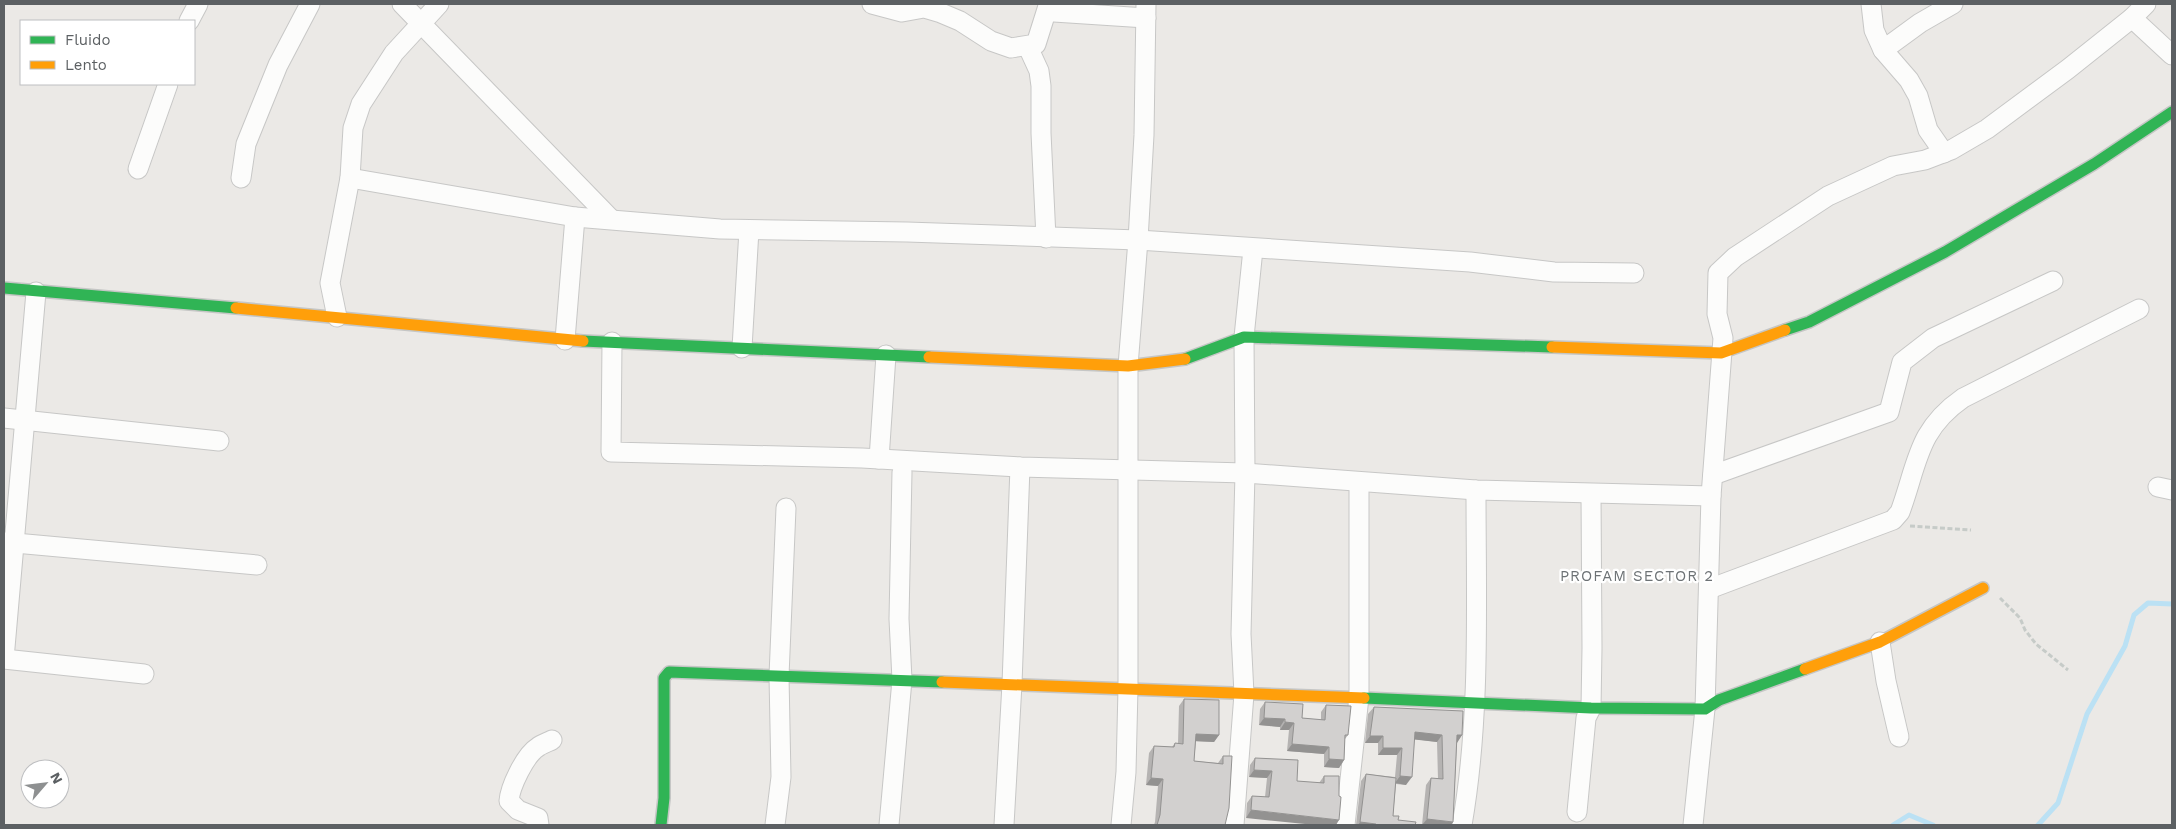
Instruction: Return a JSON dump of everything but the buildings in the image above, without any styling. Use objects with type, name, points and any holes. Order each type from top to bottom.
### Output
[{"type":"main road","points":[[4,288],[337,317],[565,340],[1128,366],[1187,359],[1244,337],[1721,354],[1809,322],[1945,252],[2094,164],[2172,112]]},
{"type":"main road","points":[[661,825],[664,798],[664,678],[669,672],[1359,697],[1590,708],[1705,710],[1719,700],[1880,642],[1983,588]]},
{"type":"street","points":[[190,20],[198,4]]},
{"type":"street","points":[[241,178],[246,144],[278,65],[310,4]]},
{"type":"street","points":[[402,4],[611,219]]},
{"type":"street","points":[[337,317],[330,284],[350,178],[353,128],[361,104],[394,53],[439,4]]},
{"type":"street","points":[[872,4],[902,12],[924,8],[932,10],[960,21],[991,42],[1011,48],[1028,47],[1036,44],[1048,5]]},
{"type":"street","points":[[1871,4],[1874,30],[1883,50],[1909,80],[1918,96],[1928,130],[1944,153]]},
{"type":"street","points":[[1883,50],[1920,23],[1953,4]]},
{"type":"street","points":[[1048,5],[1054,12],[1146,11],[1138,240],[1128,366],[1130,471],[1128,688],[1126,772],[1121,825]]},
{"type":"street","points":[[1693,825],[1705,710],[1711,496],[1723,338],[1717,314],[1718,273],[1735,257],[1828,196],[1892,166],[1925,160],[1944,153],[1987,129],[2021,106],[2137,9],[2172,55]]},
{"type":"street","points":[[1028,47],[1039,71],[1041,86],[1041,133],[1046,238]]},
{"type":"street","points":[[138,169],[168,85]]},
{"type":"street","points":[[350,178],[575,217],[749,230],[908,232],[1138,240],[1470,262],[1554,272],[1634,273]]},
{"type":"street","points":[[565,340],[575,217]]},
{"type":"street","points":[[742,348],[749,230]]},
{"type":"street","points":[[1234,825],[1244,694],[1242,634],[1245,473],[1244,337],[1252,249]]},
{"type":"street","points":[[1713,475],[1827,436],[1889,412],[1902,362],[1933,338],[2054,281]]},
{"type":"street","points":[[36,292],[25,420],[9,543],[4,659],[144,674]]},
{"type":"street","points":[[1709,589],[1893,520],[1900,512],[1923,440],[1933,424],[1949,408],[1963,398],[2140,309]]},
{"type":"street","points":[[612,342],[611,452],[879,459],[1020,467],[1245,473],[1476,490],[1711,496]]},
{"type":"street","points":[[879,459],[886,355]]},
{"type":"street","points":[[4,418],[219,441]]},
{"type":"street","points":[[1004,825],[1012,684],[1020,467]]},
{"type":"street","points":[[889,825],[902,680],[899,619],[902,472]]},
{"type":"street","points":[[1345,825],[1359,697],[1360,482]]},
{"type":"street","points":[[1462,825],[1469,784],[1474,702],[1476,490]]},
{"type":"street","points":[[1577,812],[1586,718],[1590,708],[1592,648],[1591,494]]},
{"type":"street","points":[[775,825],[780,777],[779,676],[786,508]]},
{"type":"street","points":[[9,543],[257,565]]},
{"type":"street","points":[[1880,642],[1886,681],[1899,736]]},
{"type":"street","points":[[540,825],[538,818],[518,810],[509,801],[510,790],[531,753],[552,740]]},
{"type":"path","points":[[1893,520],[1914,527],[1970,530]]},
{"type":"path","points":[[1983,588],[1994,593],[2010,607],[2036,644],[2068,670]]},
{"type":"waterway","points":[[2038,825],[2058,803],[2087,714],[2125,646],[2134,615],[2148,603],[2172,604]]},
{"type":"waterway","points":[[1893,825],[1909,815],[1933,825]]},
{"type":"traffic: fast","points":[[1785,330],[1809,322],[1945,252],[2094,164],[2172,112]]},
{"type":"traffic: fast","points":[[4,288],[236,308]]},
{"type":"traffic: fast","points":[[1185,359],[1244,337],[1552,347]]},
{"type":"traffic: fast","points":[[583,341],[929,357]]},
{"type":"traffic: fast","points":[[1364,698],[1591,708],[1705,709],[1719,700],[1805,669]]},
{"type":"traffic: fast","points":[[661,825],[664,798],[664,678],[669,672],[942,682]]},
{"type":"traffic: slow","points":[[236,308],[583,341]]},
{"type":"traffic: slow","points":[[1552,347],[1721,353],[1785,330]]},
{"type":"traffic: slow","points":[[929,357],[1128,366],[1185,359]]},
{"type":"traffic: slow","points":[[1805,669],[1880,642],[1983,588]]},
{"type":"traffic: slow","points":[[942,682],[1364,698]]},
{"type":"district","name":"PROFAM SECTOR 2","points":[[1637,576]]}]
